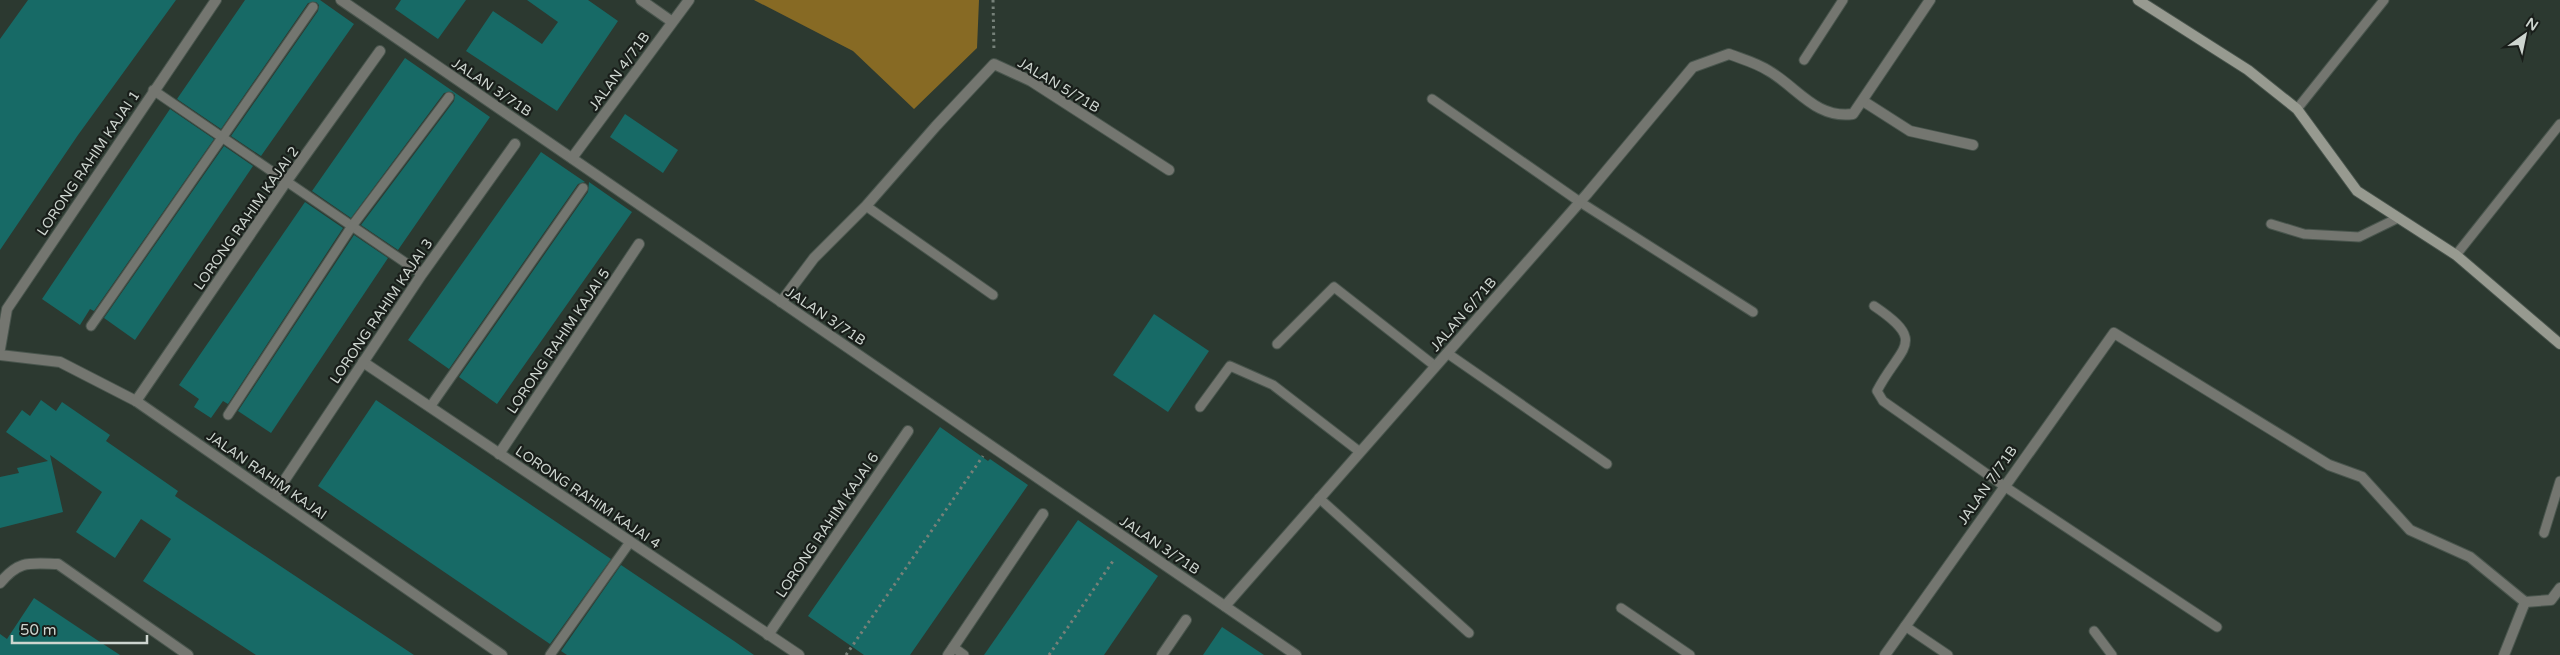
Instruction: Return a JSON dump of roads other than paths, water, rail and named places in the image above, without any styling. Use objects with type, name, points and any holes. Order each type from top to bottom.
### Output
[{"type":"street","name":"LORONG RAHIM KAJAI 1","points":[[0,349],[4,306],[216,0]]},
{"type":"street","name":"JALAN 3/71B","points":[[341,0],[1296,655]]},
{"type":"street","points":[[641,0],[671,21]]},
{"type":"street","name":"JALAN 4/71B","points":[[572,158],[688,0]]},
{"type":"street","points":[[1930,0],[1863,101],[1910,131],[1973,145]]},
{"type":"street","points":[[2138,0],[2248,70],[2297,109],[2357,191],[2456,255],[2560,344]]},
{"type":"street","name":"LORONG RAHIM KAJAI 2","points":[[136,401],[286,182],[380,51]]},
{"type":"street","name":"JALAN 6/71B","points":[[1225,606],[1580,202],[1693,67],[1729,54],[1769,70],[1817,108],[1839,116],[1853,114],[1863,101]]},
{"type":"street","name":"JALAN 5/71B","points":[[866,206],[936,126],[994,64],[1031,81],[1169,170]]},
{"type":"street","name":"LORONG RAHIM KAJAI 3","points":[[274,496],[422,274],[515,144]]},
{"type":"street","points":[[781,302],[814,258],[866,206]]},
{"type":"street","name":"LORONG RAHIM KAJAI 5","points":[[499,454],[639,244]]},
{"type":"street","name":"JALAN 7/71B","points":[[1885,655],[2114,333],[2329,465],[2362,478],[2410,530],[2470,557],[2525,602]]},
{"type":"street","name":"JALAN RAHIM KAJAI","points":[[0,355],[60,362],[136,401],[502,655]]},
{"type":"street","name":"LORONG RAHIM KAJAI 4","points":[[363,362],[798,655]]},
{"type":"street","name":"LORONG RAHIM KAJAI 6","points":[[768,635],[908,431]]},
{"type":"street","points":[[951,651],[1043,514]]},
{"type":"street","points":[[0,583],[12,568],[32,563],[58,564],[188,655]]},
{"type":"street","points":[[2504,655],[2525,602],[2551,600],[2560,588]]},
{"type":"street","points":[[1162,655],[1186,620]]},
{"type":"lane","points":[[1804,60],[1843,0]]},
{"type":"lane","points":[[2297,109],[2384,0]]},
{"type":"lane","points":[[91,326],[313,7]]},
{"type":"lane","points":[[153,90],[422,274]]},
{"type":"lane","points":[[228,415],[352,226],[449,97]]},
{"type":"lane","points":[[1432,99],[1580,202],[1753,312]]},
{"type":"lane","points":[[2456,255],[2560,124]]},
{"type":"lane","points":[[430,407],[583,188]]},
{"type":"lane","points":[[866,206],[992,295]]},
{"type":"lane","points":[[2271,224],[2304,234],[2359,238],[2398,218]]},
{"type":"lane","points":[[1276,344],[1334,287],[1435,366]]},
{"type":"lane","points":[[1874,306],[1896,321],[1905,331],[1906,344],[1877,391],[1883,401],[2004,486],[2217,628]]},
{"type":"lane","points":[[1447,353],[1607,464]]},
{"type":"lane","points":[[1200,407],[1230,366],[1273,385],[1360,452]]},
{"type":"lane","points":[[2544,533],[2560,481]]},
{"type":"lane","points":[[1319,498],[1469,633]]},
{"type":"lane","points":[[550,655],[630,542]]},
{"type":"lane","points":[[1621,608],[1690,655]]},
{"type":"lane","points":[[1905,626],[1948,655]]},
{"type":"lane","points":[[2094,631],[2112,655]]},
{"type":"lane","points":[[951,651],[964,655]]}]
